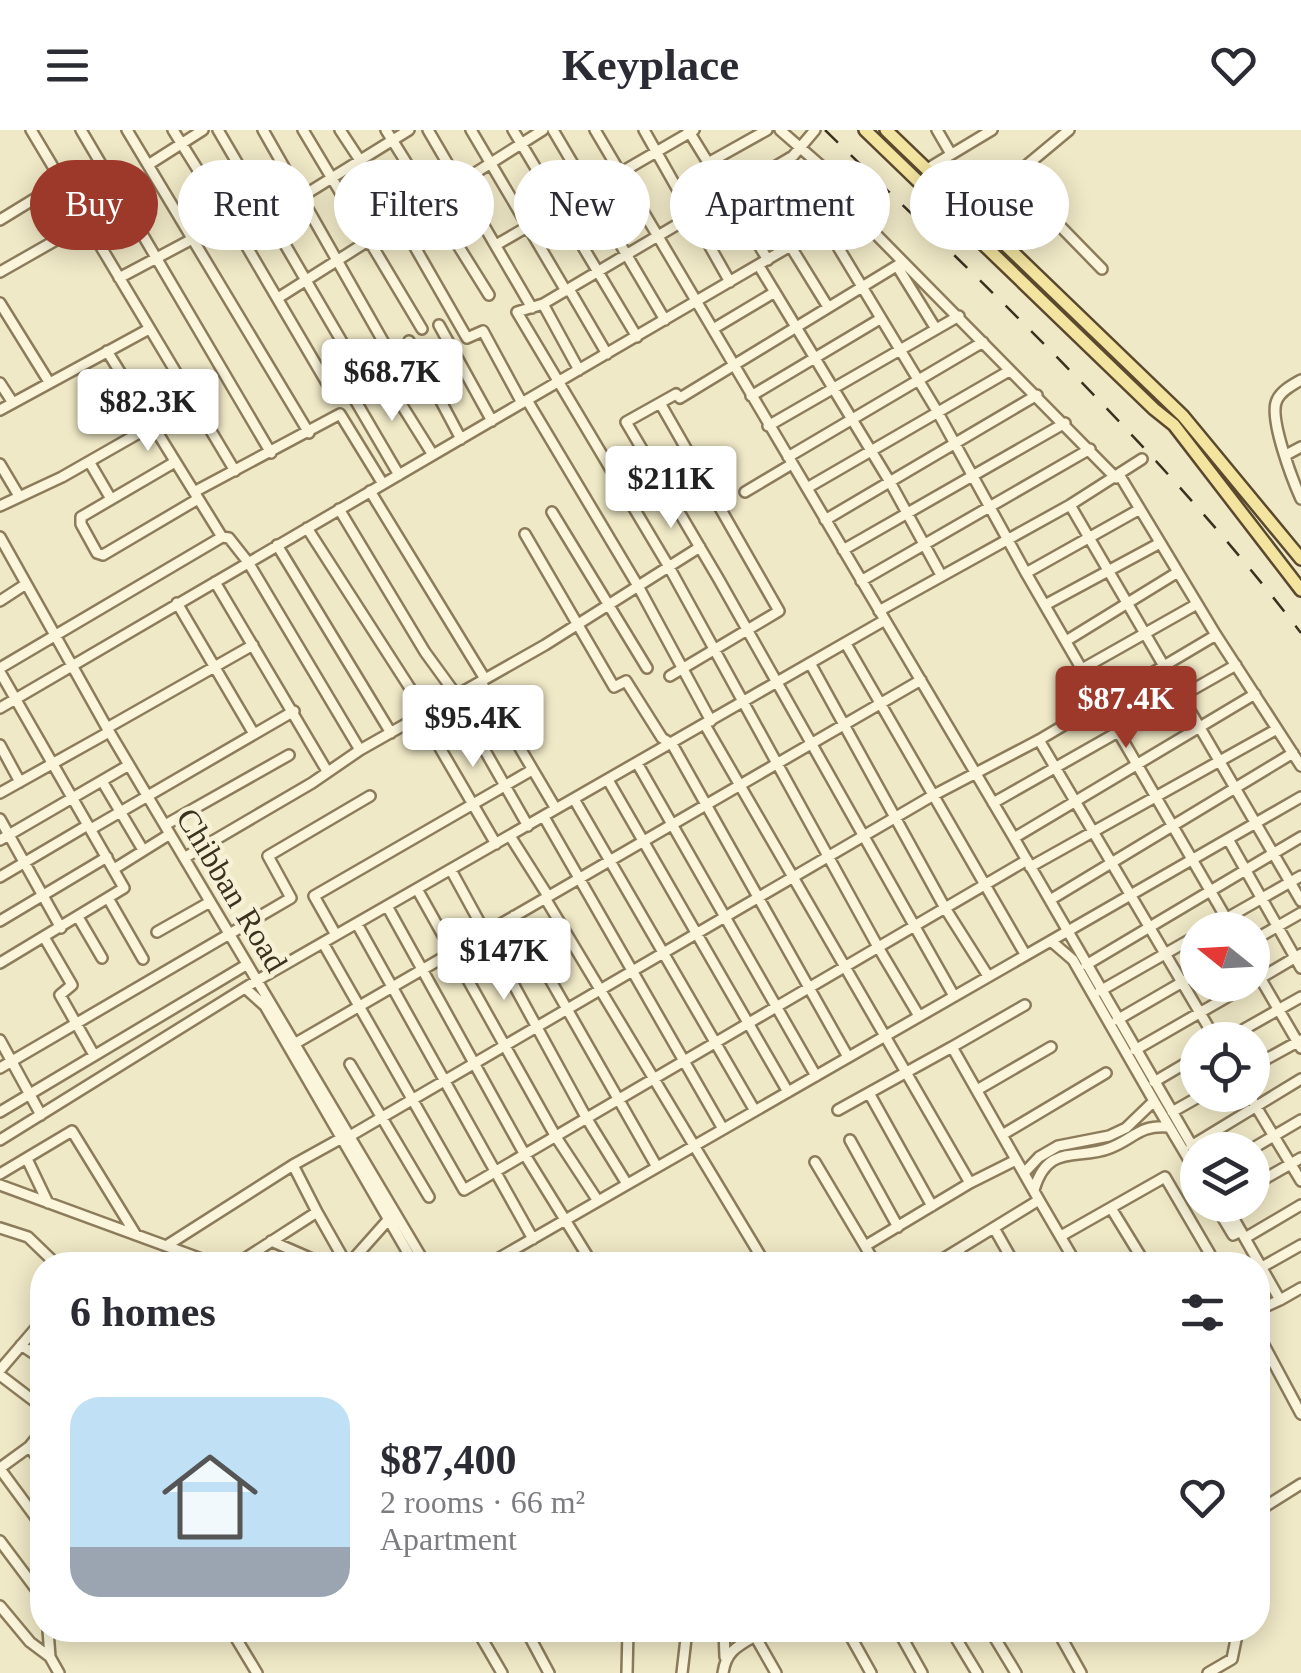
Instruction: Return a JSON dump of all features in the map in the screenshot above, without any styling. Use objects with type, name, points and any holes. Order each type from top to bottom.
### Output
[{"type":"main road","points":[[865,130],[910,168]]},
{"type":"main road","points":[[886,130],[918,160]]},
{"type":"main road","points":[[997,250],[1174,425],[1301,590]]},
{"type":"main road","points":[[1003,250],[1183,416],[1301,559]]},
{"type":"street","points":[[31,130],[49,160]]},
{"type":"street","points":[[81,130],[270,453]]},
{"type":"street","points":[[127,130],[145,160]]},
{"type":"street","points":[[173,130],[191,160]]},
{"type":"street","points":[[156,160],[204,130]]},
{"type":"street","points":[[218,130],[236,160]]},
{"type":"street","points":[[278,130],[265,133],[281,160]]},
{"type":"street","points":[[302,130],[334,181]]},
{"type":"street","points":[[340,130],[360,160],[409,130]]},
{"type":"street","points":[[386,130],[404,160]]},
{"type":"street","points":[[428,130],[445,160]]},
{"type":"street","points":[[471,130],[491,160]]},
{"type":"street","points":[[513,130],[531,160]]},
{"type":"street","points":[[494,161],[543,130]]},
{"type":"street","points":[[553,130],[571,160]]},
{"type":"street","points":[[595,130],[612,160]]},
{"type":"street","points":[[644,130],[670,176]]},
{"type":"street","points":[[715,160],[767,130]]},
{"type":"street","points":[[780,130],[814,160]]},
{"type":"street","points":[[783,160],[815,130]]},
{"type":"street","points":[[937,130],[951,154]]},
{"type":"street","points":[[1068,130],[1015,174],[1018,183],[1102,268]]},
{"type":"street","points":[[642,160],[690,131],[706,160]]},
{"type":"street","points":[[941,160],[986,132]]},
{"type":"street","points":[[494,165],[514,200]]},
{"type":"street","points":[[314,189],[332,178]]},
{"type":"street","points":[[158,182],[178,215]]},
{"type":"street","points":[[2,215],[30,200]]},
{"type":"street","points":[[314,219],[392,357]]},
{"type":"street","points":[[650,223],[1029,863],[1050,900],[1073,960],[1180,1146]]},
{"type":"street","points":[[670,229],[567,290],[517,312],[670,567],[742,703],[920,1016]]},
{"type":"street","points":[[496,245],[514,235]]},
{"type":"street","points":[[494,242],[579,370]]},
{"type":"street","points":[[119,278],[178,246]]},
{"type":"street","points":[[0,272],[39,250]]},
{"type":"street","points":[[102,250],[234,471]]},
{"type":"street","points":[[199,250],[310,433]]},
{"type":"street","points":[[249,250],[328,385]]},
{"type":"street","points":[[289,250],[360,372],[411,345],[461,438]]},
{"type":"street","points":[[278,298],[355,250]]},
{"type":"street","points":[[374,250],[422,330]]},
{"type":"street","points":[[417,250],[467,338],[483,330],[638,586],[684,668],[739,786],[970,1184]]},
{"type":"street","points":[[460,250],[489,296]]},
{"type":"street","points":[[543,250],[608,354]]},
{"type":"street","points":[[585,250],[636,337]]},
{"type":"street","points":[[623,250],[665,320]]},
{"type":"street","points":[[712,250],[730,282]]},
{"type":"street","points":[[757,250],[775,292],[890,482],[941,575]]},
{"type":"street","points":[[0,708],[785,250]]},
{"type":"street","points":[[792,250],[828,307]]},
{"type":"street","points":[[840,250],[938,411],[1044,605],[1222,912]]},
{"type":"street","points":[[888,250],[959,316],[1118,477],[1301,766]]},
{"type":"street","points":[[900,264],[680,398],[676,394],[626,422],[954,996]]},
{"type":"street","points":[[900,264],[936,329]]},
{"type":"street","points":[[713,329],[775,292]]},
{"type":"street","points":[[0,302],[49,382]]},
{"type":"street","points":[[768,426],[959,316]]},
{"type":"street","points":[[751,396],[880,319]]},
{"type":"street","points":[[440,325],[492,421]]},
{"type":"street","points":[[0,410],[150,329]]},
{"type":"street","points":[[745,492],[852,420],[984,342]]},
{"type":"street","points":[[107,351],[222,537]]},
{"type":"street","points":[[376,364],[433,455]]},
{"type":"street","points":[[806,488],[1009,370]]},
{"type":"street","points":[[1301,380],[1278,396],[1274,408],[1301,499]]},
{"type":"street","points":[[0,383],[13,404]]},
{"type":"street","points":[[351,394],[399,475]]},
{"type":"street","points":[[825,520],[1037,394]]},
{"type":"street","points":[[660,403],[780,611],[670,676]]},
{"type":"street","points":[[175,462],[82,517],[80,521],[100,556],[234,471],[340,414],[382,484]]},
{"type":"street","points":[[843,550],[1064,423]]},
{"type":"street","points":[[0,506],[90,462],[153,425]]},
{"type":"street","points":[[1286,456],[1301,447]]},
{"type":"street","points":[[860,581],[1090,449]]},
{"type":"street","points":[[0,1140],[256,981],[846,644],[941,575],[1070,505],[1142,459]]},
{"type":"street","points":[[90,462],[111,499]]},
{"type":"street","points":[[0,464],[19,496]]},
{"type":"street","points":[[370,491],[556,810]]},
{"type":"street","points":[[1070,505],[1301,900]]},
{"type":"street","points":[[1026,573],[1140,509]]},
{"type":"street","points":[[339,510],[425,652],[457,696],[528,826]]},
{"type":"street","points":[[552,512],[647,668]]},
{"type":"street","points":[[307,528],[426,713],[440,748],[496,844]]},
{"type":"street","points":[[525,534],[614,687],[626,680],[662,738],[672,744],[848,1057]]},
{"type":"street","points":[[0,963],[124,888],[0,670],[55,634],[222,537],[229,538],[248,562],[360,750]]},
{"type":"street","name":"Chibban Road","points":[[0,538],[108,730],[296,1043],[407,1252]]},
{"type":"street","points":[[1044,605],[1160,543]]},
{"type":"street","points":[[277,546],[391,733]]},
{"type":"street","points":[[184,858],[360,750],[577,625],[700,547]]},
{"type":"street","points":[[1066,641],[1178,572]]},
{"type":"street","points":[[215,582],[327,771]]},
{"type":"street","points":[[0,601],[26,584]]},
{"type":"street","points":[[177,604],[254,734]]},
{"type":"street","points":[[1082,670],[1197,604]]},
{"type":"street","points":[[166,1246],[292,1166],[414,1100],[828,856],[1102,704],[1216,635]]},
{"type":"street","points":[[846,644],[1025,954]]},
{"type":"street","points":[[0,794],[253,645]]},
{"type":"street","points":[[810,663],[944,908],[988,976]]},
{"type":"street","points":[[993,803],[1236,665]]},
{"type":"street","points":[[296,1043],[921,680]]},
{"type":"street","points":[[1014,838],[1255,694]]},
{"type":"street","points":[[0,877],[294,712]]},
{"type":"street","points":[[323,942],[464,1190],[944,908],[1091,834],[1277,729]]},
{"type":"street","points":[[1038,740],[1180,981]]},
{"type":"street","points":[[0,745],[20,782]]},
{"type":"street","points":[[1050,900],[1293,753]]},
{"type":"street","points":[[114,869],[167,829],[289,755]]},
{"type":"street","points":[[637,763],[816,1076]]},
{"type":"street","points":[[4,837],[129,765]]},
{"type":"street","points":[[336,935],[314,896],[532,770]]},
{"type":"street","points":[[102,780],[144,850]]},
{"type":"street","points":[[608,780],[788,1092]]},
{"type":"street","points":[[0,1068],[291,898],[268,856],[370,796]]},
{"type":"street","points":[[510,1252],[1301,797]]},
{"type":"street","points":[[574,799],[756,1111]]},
{"type":"street","points":[[544,816],[724,1129]]},
{"type":"street","points":[[0,819],[4,837],[25,863],[60,928]]},
{"type":"street","points":[[510,836],[758,1252]]},
{"type":"street","points":[[1086,965],[1301,837]]},
{"type":"street","points":[[1228,839],[1299,960],[1270,974]]},
{"type":"street","points":[[0,921],[107,857]]},
{"type":"street","points":[[450,870],[627,1184]]},
{"type":"street","points":[[1237,912],[1301,876]]},
{"type":"street","points":[[417,889],[556,1137],[598,1201]]},
{"type":"street","points":[[108,898],[143,959]]},
{"type":"street","points":[[157,932],[210,902]]},
{"type":"street","points":[[387,906],[524,1155],[585,1252]]},
{"type":"street","points":[[1270,931],[1301,913]]},
{"type":"street","points":[[514,916],[657,1168]]},
{"type":"street","points":[[78,917],[102,958]]},
{"type":"street","points":[[357,924],[533,1239]]},
{"type":"street","points":[[1064,933],[1184,1132]]},
{"type":"street","points":[[44,937],[72,986],[60,994],[94,1055]]},
{"type":"street","points":[[1051,940],[1073,960]]},
{"type":"street","points":[[1100,991],[1180,945]]},
{"type":"street","points":[[0,1112],[246,964]]},
{"type":"street","points":[[1118,1020],[1180,984]]},
{"type":"street","name":"Chibban Road","points":[[245,988],[265,1006],[418,1252]]},
{"type":"street","points":[[1256,1022],[1301,997]]},
{"type":"street","points":[[1270,1000],[1300,1043],[1270,1058]]},
{"type":"street","points":[[1193,1002],[1205,1022]]},
{"type":"street","points":[[1135,1050],[1219,1002]]},
{"type":"street","points":[[838,1110],[1025,1005]]},
{"type":"street","points":[[0,1040],[41,1115]]},
{"type":"street","points":[[976,1090],[1051,1047]]},
{"type":"street","points":[[952,1048],[1070,1252]]},
{"type":"street","points":[[350,1064],[429,1197]]},
{"type":"street","points":[[1154,1082],[1180,1067]]},
{"type":"street","points":[[1002,1135],[1106,1073]]},
{"type":"street","points":[[1270,1098],[1301,1079]]},
{"type":"street","points":[[869,1093],[932,1206]]},
{"type":"street","points":[[1024,1172],[1058,1146],[1109,1136],[1126,1128],[1154,1101]]},
{"type":"street","points":[[1172,1112],[1180,1107]]},
{"type":"street","points":[[1214,1132],[1246,1112]]},
{"type":"street","points":[[1260,1112],[1301,1181]]},
{"type":"street","points":[[1270,1138],[1301,1120]]},
{"type":"street","points":[[1034,1190],[1038,1175],[1050,1162],[1082,1151],[1107,1150],[1147,1126],[1168,1126]]},
{"type":"street","points":[[0,1174],[72,1131],[136,1235]]},
{"type":"street","points":[[850,1140],[898,1227]]},
{"type":"street","points":[[1270,1176],[1301,1158]]},
{"type":"street","points":[[26,1159],[48,1203]]},
{"type":"street","points":[[866,1246],[1016,1160]]},
{"type":"street","points":[[815,1162],[869,1252]]},
{"type":"street","points":[[292,1166],[340,1252]]},
{"type":"street","points":[[1060,1236],[1166,1177],[1209,1252]]},
{"type":"street","points":[[0,1185],[182,1252]]},
{"type":"street","points":[[955,1252],[1040,1200]]},
{"type":"street","points":[[1225,1222],[1233,1235],[1243,1235],[1301,1206]]},
{"type":"street","points":[[1111,1208],[1138,1252]]},
{"type":"street","points":[[254,1252],[317,1212]]},
{"type":"street","points":[[359,1252],[388,1220]]},
{"type":"street","points":[[1236,1222],[1253,1252]]},
{"type":"street","points":[[0,1228],[28,1237],[43,1252]]},
{"type":"street","points":[[994,1228],[1007,1252]]},
{"type":"street","points":[[271,1241],[296,1252]]},
{"type":"street","points":[[1270,1262],[1301,1245]]},
{"type":"street","points":[[1270,1281],[1280,1300]]},
{"type":"street","points":[[1270,1305],[1301,1288]]},
{"type":"street","points":[[30,1336],[0,1372],[30,1397]]},
{"type":"street","points":[[22,1345],[30,1350]]},
{"type":"street","points":[[1270,1360],[1301,1414]]},
{"type":"street","points":[[30,1447],[0,1468],[30,1509]]},
{"type":"street","points":[[1270,1503],[1301,1484]]},
{"type":"street","points":[[0,1541],[30,1581]]},
{"type":"street","points":[[0,1606],[30,1642],[50,1657],[59,1673]]},
{"type":"street","points":[[49,1642],[50,1657]]},
{"type":"street","points":[[238,1642],[257,1673]]},
{"type":"street","points":[[485,1642],[502,1673]]},
{"type":"street","points":[[532,1642],[549,1673]]},
{"type":"street","points":[[627,1673],[628,1642]]},
{"type":"street","points":[[682,1673],[686,1642]]},
{"type":"street","points":[[723,1673],[725,1642]]},
{"type":"street","points":[[726,1659],[732,1649],[744,1642]]},
{"type":"street","points":[[764,1642],[776,1673]]},
{"type":"street","points":[[853,1642],[870,1673]]},
{"type":"street","points":[[905,1642],[922,1673]]},
{"type":"street","points":[[958,1642],[977,1673]]},
{"type":"street","points":[[997,1642],[1016,1673]]},
{"type":"street","points":[[1064,1642],[1082,1673]]},
{"type":"street","points":[[1208,1673],[1232,1658],[1235,1642]]},
{"type":"railway","points":[[825,130],[1132,435],[1247,565],[1301,633]]}]
